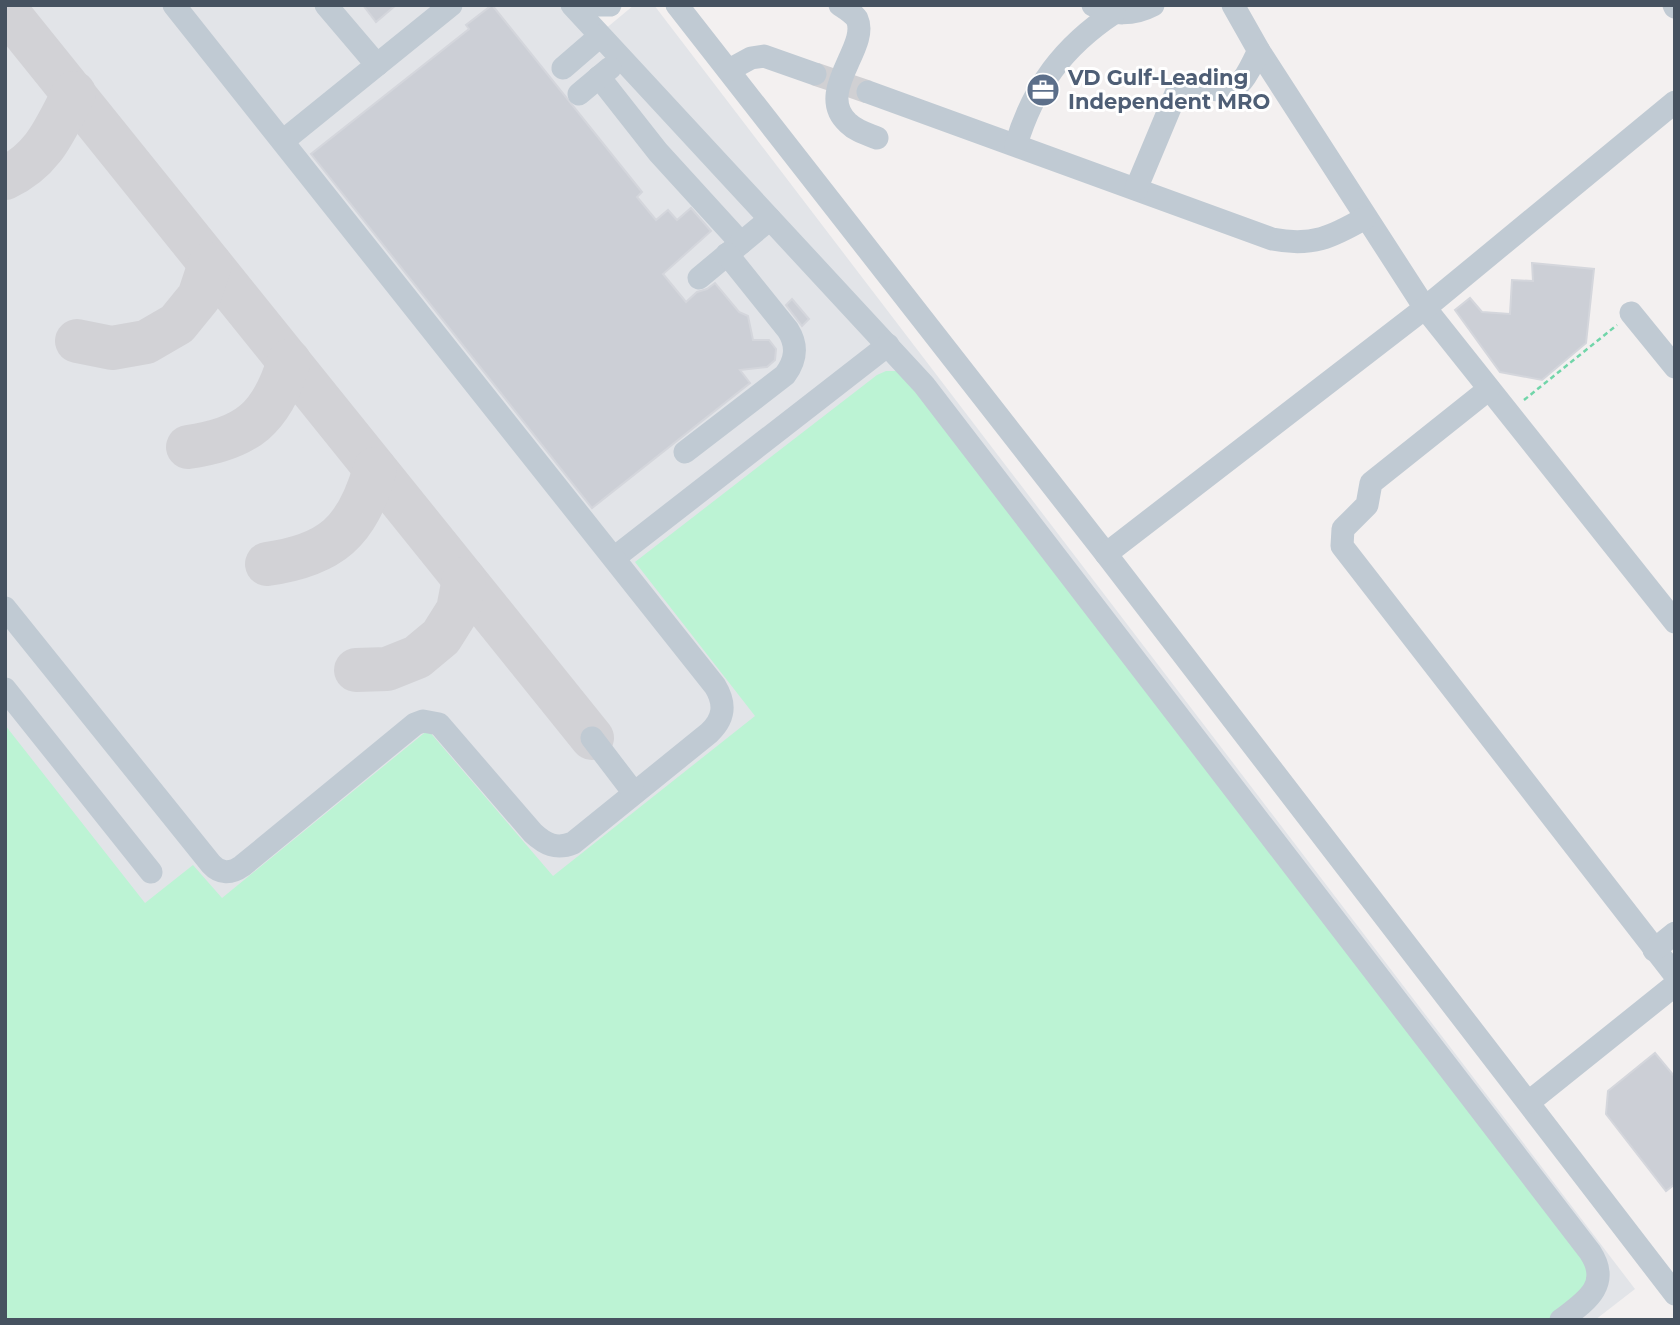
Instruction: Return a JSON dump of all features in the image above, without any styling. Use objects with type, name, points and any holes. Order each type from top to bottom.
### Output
[{"type":"lane","points":[[5,608],[211,864],[222,872],[230,872],[242,866],[415,724],[423,721],[439,724],[446,730],[533,833],[552,846],[566,846],[715,727],[723,711],[715,686],[174,5]]},
{"type":"lane","points":[[326,5],[377,65]]},
{"type":"lane","points":[[283,141],[451,5]]},
{"type":"lane","points":[[572,5],[888,345],[942,409],[1595,1259],[1598,1275],[1595,1290],[1562,1320]]},
{"type":"lane","points":[[600,5],[610,5]]},
{"type":"lane","points":[[677,5],[1106,554],[1675,1294]]},
{"type":"lane","points":[[840,5],[855,16],[859,29],[838,89],[838,108],[848,124],[877,138]]},
{"type":"lane","points":[[1016,145],[1030,105],[1052,69],[1104,9],[1130,13],[1153,5]]},
{"type":"lane","points":[[1233,5],[1259,51],[1424,308],[1675,622]]},
{"type":"lane","points":[[563,68],[600,36]]},
{"type":"lane","points":[[1136,189],[1177,91],[1191,84],[1223,91],[1231,89],[1243,79],[1259,51]]},
{"type":"lane","points":[[729,70],[751,58],[764,56],[815,74]]},
{"type":"lane","points":[[579,94],[621,59]]},
{"type":"lane","points":[[599,77],[734,249],[793,338],[794,358],[785,375],[685,452]]},
{"type":"lane","points":[[868,92],[1272,239],[1307,243],[1324,239],[1365,218]]},
{"type":"lane","points":[[1106,554],[1424,308],[1675,102]]},
{"type":"lane","points":[[658,152],[686,129]]},
{"type":"lane","points":[[699,278],[770,219]]},
{"type":"lane","points":[[1631,313],[1675,367]]},
{"type":"lane","points":[[614,558],[888,345]]},
{"type":"lane","points":[[1489,390],[1371,483],[1367,505],[1343,529],[1342,546],[1675,975]]},
{"type":"lane","points":[[5,690],[151,872]]},
{"type":"lane","points":[[592,738],[634,793]]},
{"type":"lane","points":[[1654,950],[1675,933]]},
{"type":"lane","points":[[1529,1102],[1675,985]]},
{"type":"path","points":[[1508,413],[1631,313]]},
{"type":"shaded area","points":[[5,5],[582,5],[604,30],[634,5],[654,5],[1635,1289],[1595,1320],[5,1320]]},
{"type":"green space","points":[[886,371],[906,375],[1589,1260],[1594,1280],[1553,1320],[5,1320],[5,725],[145,903],[193,865],[222,898],[428,730],[553,876],[755,716],[635,562],[877,375]]},
{"type":"building","points":[[363,5],[396,5],[376,22]]},
{"type":"building","points":[[492,5],[642,192],[637,197],[656,220],[668,210],[677,220],[691,208],[711,231],[663,274],[686,302],[697,292],[715,283],[739,312],[748,316],[753,340],[769,340],[776,349],[775,360],[767,367],[740,370],[750,383],[592,508],[311,154],[469,29],[466,25]]},
{"type":"building","points":[[1532,263],[1594,269],[1586,343],[1542,380],[1500,372],[1455,310],[1470,298],[1482,312],[1510,314],[1512,280],[1533,281]]},
{"type":"building","points":[[792,299],[809,319],[802,326],[786,305]]},
{"type":"building","points":[[1655,1053],[1675,1077],[1675,1184],[1666,1191],[1606,1114],[1608,1091]]},
{"type":"taxiway","points":[[5,9],[592,738]]},
{"type":"taxiway","points":[[5,178],[39,153],[74,93]]},
{"type":"taxiway","points":[[77,341],[112,348],[146,342],[177,324],[199,297],[210,264]]},
{"type":"taxiway","points":[[188,447],[226,438],[254,422],[274,397],[289,361]]},
{"type":"taxiway","points":[[267,564],[308,554],[325,547],[338,537],[360,509],[375,469]]},
{"type":"taxiway","points":[[356,670],[387,669],[417,657],[441,637],[458,610],[464,579]]},
{"type":"tunnel","points":[[815,74],[868,92]]},
{"type":"place","name":"VD Gulf-Leading Independent MRO","points":[[1043,90]]}]
